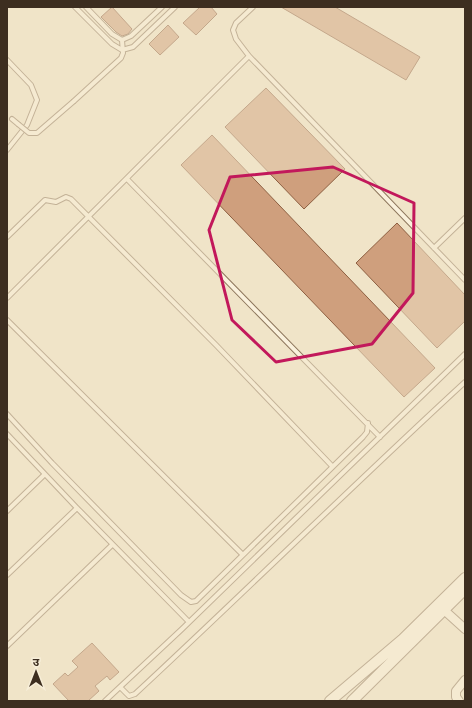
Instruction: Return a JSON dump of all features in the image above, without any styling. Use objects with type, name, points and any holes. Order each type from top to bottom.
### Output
[{"type":"street","points":[[330,701],[402,639],[465,578]]},
{"type":"street","points":[[352,701],[465,589]]},
{"type":"street","points":[[444,610],[465,629]]},
{"type":"street","points":[[460,701],[456,696],[456,690],[465,680]]},
{"type":"lane","points":[[75,7],[112,44],[123,50]]},
{"type":"lane","points":[[80,13],[86,7],[112,34],[122,40]]},
{"type":"lane","points":[[123,50],[133,46],[175,7]]},
{"type":"lane","points":[[253,7],[236,24],[233,30],[236,38],[249,56],[465,280]]},
{"type":"lane","points":[[122,40],[131,36],[160,9],[165,17]]},
{"type":"lane","points":[[12,119],[29,133],[37,133],[74,102],[121,58],[123,50],[122,40]]},
{"type":"lane","points":[[7,298],[249,56]]},
{"type":"lane","points":[[7,60],[31,85],[37,100],[27,125],[7,150]]},
{"type":"lane","points":[[127,179],[380,437]]},
{"type":"lane","points":[[7,237],[45,200],[56,202],[68,197],[90,216],[332,466]]},
{"type":"lane","points":[[434,248],[465,218]]},
{"type":"lane","points":[[7,320],[242,554]]},
{"type":"lane","points":[[105,701],[189,622],[465,354]]},
{"type":"lane","points":[[120,687],[129,696],[135,694],[296,542],[380,460],[465,382]]},
{"type":"lane","points":[[7,414],[52,463],[187,601],[196,601],[242,554],[366,434],[368,424]]},
{"type":"lane","points":[[7,434],[44,475],[189,622]]},
{"type":"lane","points":[[7,510],[44,475]]},
{"type":"lane","points":[[7,575],[77,508]]},
{"type":"lane","points":[[7,646],[112,545]]},
{"type":"highlighted area","points":[[333,167],[414,203],[413,293],[372,344],[276,362],[232,320],[209,230],[230,177]]},
{"type":"building","points":[[112,7],[132,29],[128,34],[122,36],[101,17]]},
{"type":"building","points":[[200,7],[211,7],[217,14],[196,35],[183,23]]},
{"type":"building","points":[[281,7],[335,7],[420,57],[406,80]]},
{"type":"building","points":[[168,25],[179,37],[160,55],[149,44]]},
{"type":"building","points":[[266,88],[345,169],[304,209],[225,127]]},
{"type":"building","points":[[212,135],[435,368],[404,397],[181,165]]},
{"type":"building","points":[[397,223],[465,295],[465,321],[437,348],[356,263]]},
{"type":"building","points":[[92,643],[119,672],[110,680],[107,676],[95,686],[99,691],[88,701],[69,701],[53,684],[65,673],[68,676],[78,667],[72,661]]}]
